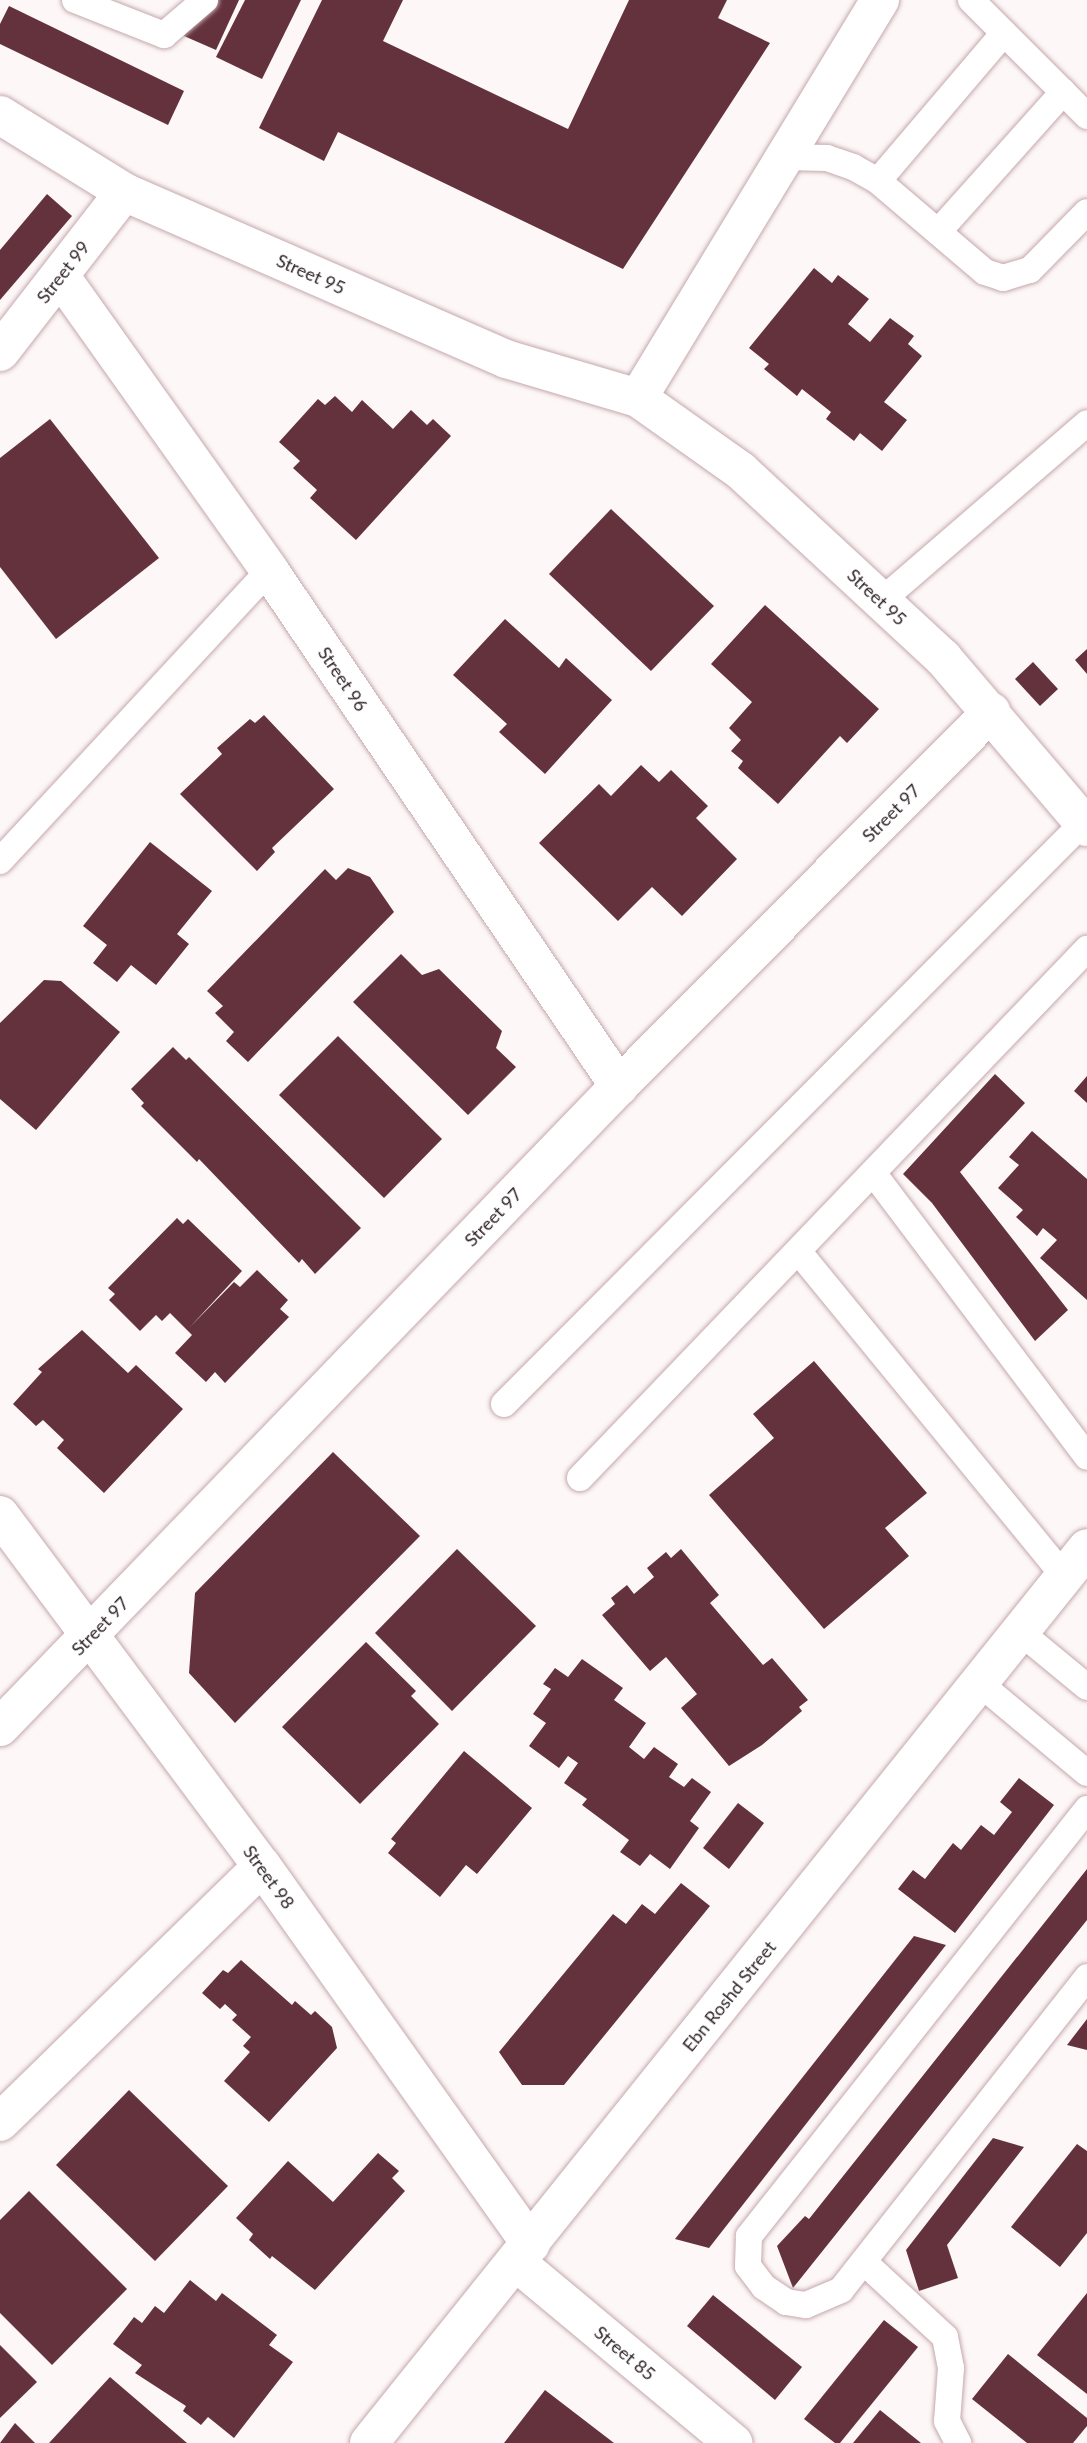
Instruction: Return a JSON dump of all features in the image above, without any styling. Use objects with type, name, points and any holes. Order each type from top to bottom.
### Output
[{"type":"street","points":[[638,398],[880,0]]},
{"type":"street","name":"Street 95","points":[[0,115],[124,192],[506,359],[638,398],[741,471],[943,658],[992,712],[1085,825]]},
{"type":"street","name":"Street 99","points":[[0,352],[124,192]]},
{"type":"street","name":"Street 96","points":[[61,276],[269,570],[619,1086]]},
{"type":"street","name":"Street 97","points":[[0,1727],[92,1635],[619,1086],[992,712]]},
{"type":"street","name":"Street 98","points":[[0,1515],[262,1866],[523,2253]]},
{"type":"street","name":"Ebn Roshd Street","points":[[369,2443],[1075,1562]]},
{"type":"street","points":[[0,2122],[262,1866]]},
{"type":"street","name":"Street 85","points":[[523,2253],[733,2443]]},
{"type":"lane","points":[[75,0],[164,35],[205,0]]},
{"type":"lane","points":[[971,0],[1087,116]]},
{"type":"lane","points":[[878,180],[1004,33]]},
{"type":"lane","points":[[938,232],[1063,92]]},
{"type":"lane","points":[[785,157],[827,158],[878,180],[985,272],[1003,278],[1030,270],[1087,212]]},
{"type":"lane","points":[[881,601],[1087,423]]},
{"type":"lane","points":[[0,861],[269,570]]},
{"type":"lane","points":[[504,1404],[1085,825]]},
{"type":"lane","points":[[580,1478],[1087,949]]},
{"type":"lane","points":[[874,1174],[1087,1457]]},
{"type":"lane","points":[[798,1251],[1075,1562]]},
{"type":"lane","points":[[1019,1632],[1087,1687]]},
{"type":"lane","points":[[978,1682],[1087,1773]]},
{"type":"lane","points":[[1087,1810],[749,2236],[746,2250],[748,2266],[764,2287],[786,2302],[806,2305],[841,2290],[865,2263],[1087,1977]]},
{"type":"lane","points":[[865,2263],[945,2337],[951,2368],[947,2421],[958,2443]]},
{"type":"building","points":[[201,0],[239,0],[216,50],[184,36]]},
{"type":"building","points":[[245,0],[301,0],[262,79],[216,57]]},
{"type":"building","points":[[322,0],[403,0],[383,41],[568,129],[629,0],[727,0],[718,18],[770,43],[623,269],[338,132],[324,161],[259,128]]},
{"type":"building","points":[[9,6],[184,91],[168,125],[0,44],[0,24]]},
{"type":"building","points":[[47,194],[72,216],[0,300],[0,250]]},
{"type":"building","points":[[814,268],[832,283],[838,275],[869,299],[848,324],[870,342],[890,318],[914,336],[908,344],[922,356],[884,402],[907,420],[882,451],[860,433],[854,441],[826,419],[831,412],[802,389],[797,396],[764,369],[769,364],[749,348]]},
{"type":"building","points":[[335,396],[352,412],[362,400],[393,429],[411,410],[427,425],[433,419],[451,436],[356,540],[310,498],[317,490],[293,468],[300,461],[279,442],[318,399],[325,405]]},
{"type":"building","points":[[50,419],[159,558],[56,639],[0,567],[0,458]]},
{"type":"building","points":[[611,509],[714,606],[651,671],[549,574]]},
{"type":"building","points":[[765,605],[879,709],[847,743],[840,736],[778,804],[738,768],[743,761],[731,751],[741,740],[729,728],[752,702],[711,664]]},
{"type":"building","points":[[505,619],[559,668],[566,658],[612,700],[545,774],[499,732],[507,724],[453,675]]},
{"type":"building","points":[[1087,649],[1087,674],[1075,660]]},
{"type":"building","points":[[1033,662],[1058,689],[1040,706],[1015,679]]},
{"type":"building","points":[[264,715],[334,789],[272,848],[275,852],[257,871],[180,794],[222,754],[217,748],[250,719],[255,723]]},
{"type":"building","points":[[641,765],[659,782],[671,770],[708,806],[696,818],[737,859],[682,916],[652,887],[618,921],[539,843],[599,784],[611,796]]},
{"type":"building","points":[[150,842],[212,891],[177,934],[189,944],[156,985],[131,965],[117,982],[93,963],[107,945],[83,926]]},
{"type":"building","points":[[348,868],[370,877],[394,912],[248,1062],[226,1041],[234,1032],[215,1013],[223,1006],[207,991],[325,869],[336,880]]},
{"type":"building","points":[[401,954],[422,975],[439,969],[502,1031],[496,1048],[516,1067],[468,1115],[353,1002]]},
{"type":"building","points":[[44,980],[61,981],[120,1032],[36,1130],[0,1099],[0,1023]]},
{"type":"building","points":[[338,1036],[442,1139],[384,1198],[279,1095]]},
{"type":"building","points":[[173,1047],[186,1060],[189,1057],[361,1228],[315,1274],[302,1259],[299,1263],[199,1159],[197,1162],[141,1106],[144,1103],[131,1089]]},
{"type":"building","points":[[995,1074],[1025,1103],[960,1172],[1068,1310],[1035,1341],[932,1203],[903,1174]]},
{"type":"building","points":[[1087,1076],[1087,1103],[1074,1091]]},
{"type":"building","points":[[1032,1131],[1087,1179],[1087,1300],[1040,1258],[1057,1240],[1043,1228],[1037,1236],[1016,1217],[1023,1210],[998,1188],[1019,1165],[1009,1157]]},
{"type":"building","points":[[177,1218],[183,1224],[188,1219],[242,1271],[189,1328],[234,1282],[240,1287],[257,1270],[288,1300],[280,1309],[289,1317],[225,1383],[215,1372],[206,1382],[175,1353],[192,1335],[170,1313],[162,1321],[156,1315],[140,1331],[109,1300],[115,1294],[108,1288]]},
{"type":"building","points":[[82,1330],[128,1373],[136,1365],[183,1409],[104,1493],[57,1448],[64,1440],[43,1420],[36,1426],[13,1404],[42,1372],[38,1369]]},
{"type":"building","points":[[814,1361],[927,1493],[885,1528],[909,1556],[824,1629],[709,1495],[774,1438],[753,1414]]},
{"type":"building","points":[[333,1452],[420,1536],[235,1723],[189,1673],[195,1593]]},
{"type":"building","points":[[457,1549],[536,1626],[452,1711],[375,1633]]},
{"type":"building","points":[[681,1549],[719,1595],[710,1603],[763,1665],[772,1658],[808,1700],[799,1707],[802,1711],[762,1745],[729,1766],[681,1708],[697,1694],[666,1657],[650,1671],[602,1615],[615,1604],[611,1598],[627,1585],[634,1594],[654,1577],[647,1568],[666,1552],[671,1558]]},
{"type":"building","points":[[366,1642],[416,1691],[411,1696],[439,1724],[360,1804],[282,1727]]},
{"type":"building","points":[[582,1659],[623,1688],[614,1700],[646,1723],[629,1747],[644,1759],[654,1747],[678,1764],[669,1777],[684,1787],[692,1778],[711,1792],[690,1821],[699,1828],[670,1869],[650,1854],[640,1866],[620,1852],[629,1840],[582,1805],[587,1799],[564,1783],[578,1763],[568,1756],[559,1768],[529,1746],[546,1723],[533,1714],[551,1689],[543,1684],[555,1668],[568,1677]]},
{"type":"building","points":[[464,1751],[532,1808],[477,1874],[466,1865],[440,1897],[388,1853],[396,1843],[391,1839]]},
{"type":"building","points":[[1019,1778],[1054,1805],[955,1933],[898,1889],[913,1870],[925,1879],[953,1843],[961,1850],[981,1825],[994,1835],[1012,1812],[1000,1802]]},
{"type":"building","points":[[738,1803],[764,1823],[729,1869],[703,1848]]},
{"type":"building","points":[[1087,1869],[1087,1920],[793,2288],[777,2246],[805,2216],[809,2219]]},
{"type":"building","points":[[681,1883],[710,1906],[564,2085],[522,2085],[499,2052],[613,1914],[626,1924],[642,1904],[655,1914]]},
{"type":"building","points":[[914,1936],[946,1945],[709,2248],[675,2239]]},
{"type":"building","points":[[241,1960],[292,2005],[295,2001],[311,2015],[315,2011],[332,2027],[337,2048],[269,2122],[224,2081],[250,2052],[243,2046],[251,2037],[232,2020],[237,2015],[225,2004],[220,2009],[202,1993],[223,1970],[228,1973]]},
{"type":"building","points":[[1087,2019],[1087,2050],[1067,2045]]},
{"type":"building","points":[[129,2090],[228,2186],[155,2261],[56,2165]]},
{"type":"building","points":[[993,2138],[1024,2147],[947,2245],[958,2278],[919,2291],[906,2250]]},
{"type":"building","points":[[1077,2144],[1087,2151],[1087,2233],[1060,2267],[1011,2227]]},
{"type":"building","points":[[378,2153],[399,2171],[392,2178],[405,2191],[315,2290],[272,2256],[270,2259],[249,2240],[253,2234],[236,2218],[288,2161],[333,2202]]},
{"type":"building","points":[[29,2191],[127,2289],[52,2365],[0,2313],[0,2220]]},
{"type":"building","points":[[190,2280],[216,2301],[222,2293],[277,2335],[269,2345],[293,2362],[234,2438],[208,2417],[201,2425],[183,2411],[186,2406],[135,2373],[142,2365],[113,2344],[134,2317],[142,2323],[155,2306],[164,2313]]},
{"type":"building","points":[[1087,2293],[1087,2394],[1037,2355]]},
{"type":"building","points":[[713,2295],[802,2367],[775,2400],[687,2326]]},
{"type":"building","points":[[884,2320],[918,2347],[840,2443],[835,2443],[804,2419]]},
{"type":"building","points":[[0,2345],[37,2382],[0,2418]]},
{"type":"building","points":[[1008,2354],[1087,2418],[1087,2426],[1073,2443],[1027,2443],[972,2399]]},
{"type":"building","points":[[110,2377],[187,2443],[49,2443]]},
{"type":"building","points":[[545,2390],[614,2443],[504,2443]]},
{"type":"building","points":[[880,2410],[921,2443],[853,2443]]},
{"type":"building","points":[[15,2423],[35,2443],[0,2443]]}]
